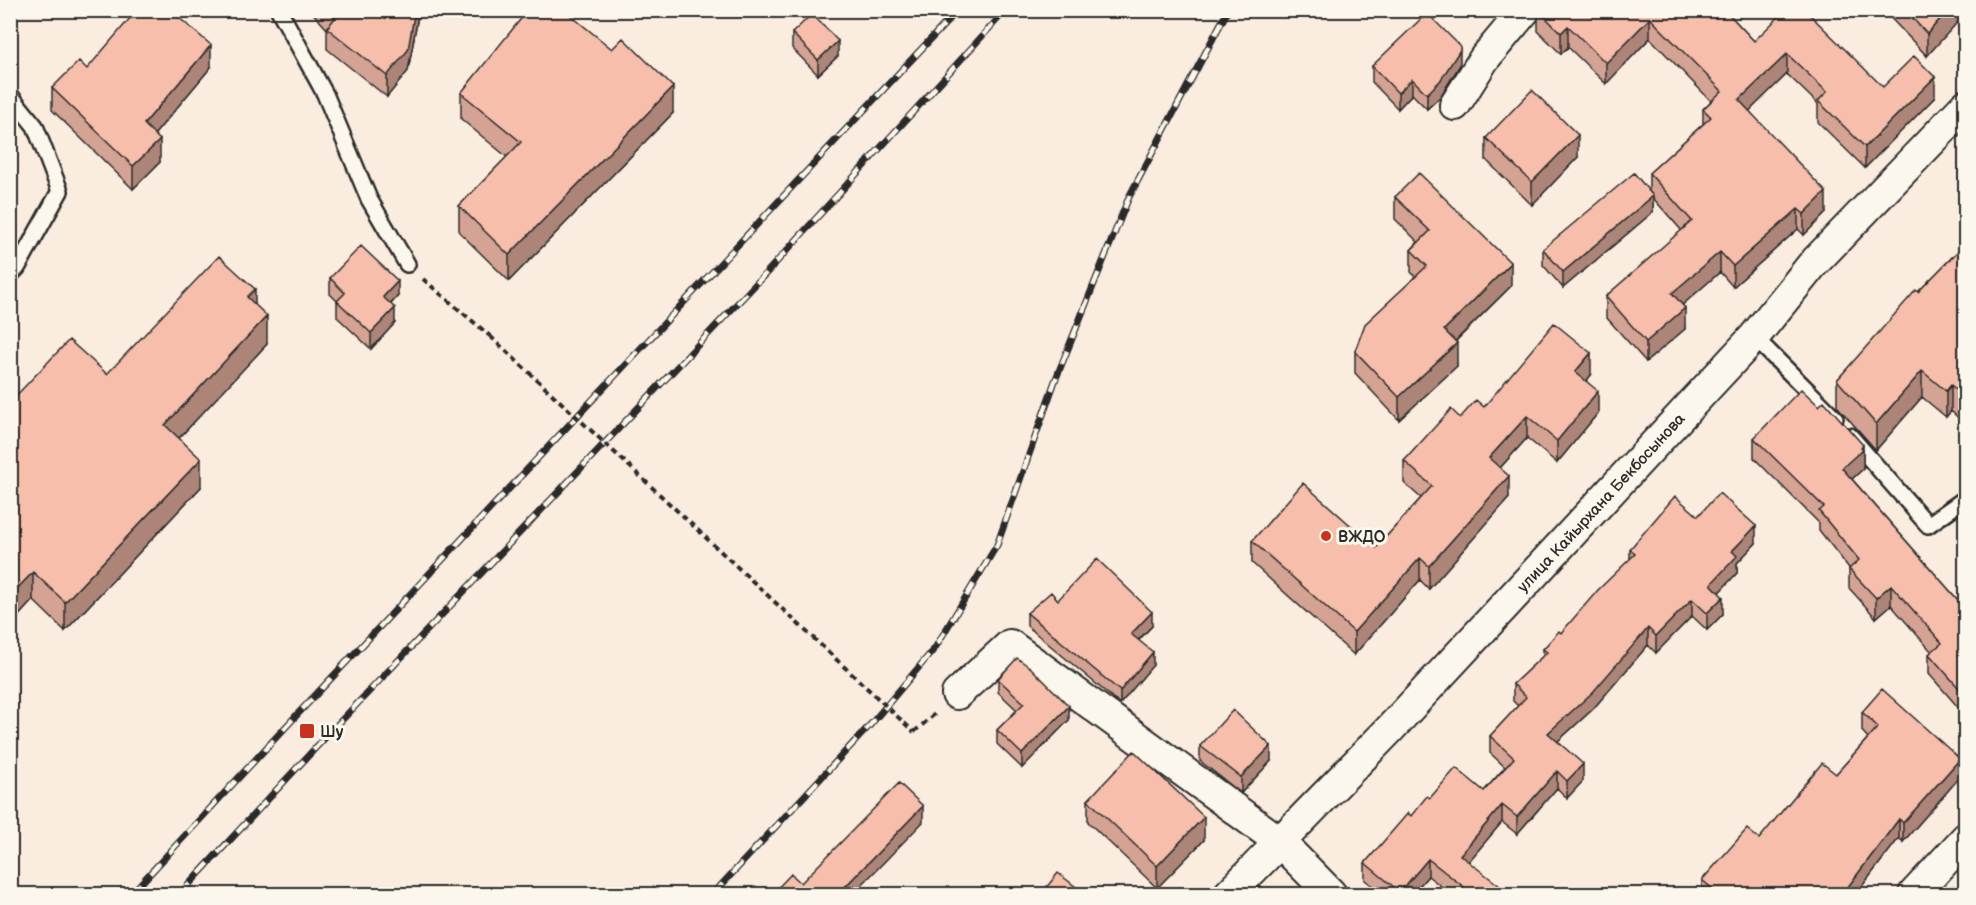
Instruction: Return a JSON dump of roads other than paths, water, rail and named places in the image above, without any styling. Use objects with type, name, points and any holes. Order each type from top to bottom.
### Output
[{"type":"street","points":[[1455,105],[1484,59],[1525,10]]},
{"type":"street","name":"улица Кайырхана Бекбосынова","points":[[1229,894],[1389,730],[1754,337],[1812,265],[1965,105]]},
{"type":"street","points":[[957,694],[1010,645],[1280,842],[1331,894]]},
{"type":"street","points":[[1914,894],[1965,838]]},
{"type":"lane","points":[[279,10],[325,94],[369,199],[407,264]]},
{"type":"lane","points":[[10,95],[35,126],[60,191],[17,268],[10,275]]},
{"type":"lane","points":[[1754,337],[1836,419],[1928,525],[1965,498]]},
{"type":"railway","points":[[869,14],[872,10]]},
{"type":"railway","points":[[131,894],[958,10]]},
{"type":"railway","points":[[180,894],[320,743],[770,269],[1006,10]]},
{"type":"railway","points":[[713,894],[871,724],[935,648],[997,545],[1055,381],[1129,197],[1228,10]]},
{"type":"place","name":"ВЖДО","points":[[1326,536]]},
{"type":"place","name":"Шу","points":[[307,731]]}]
